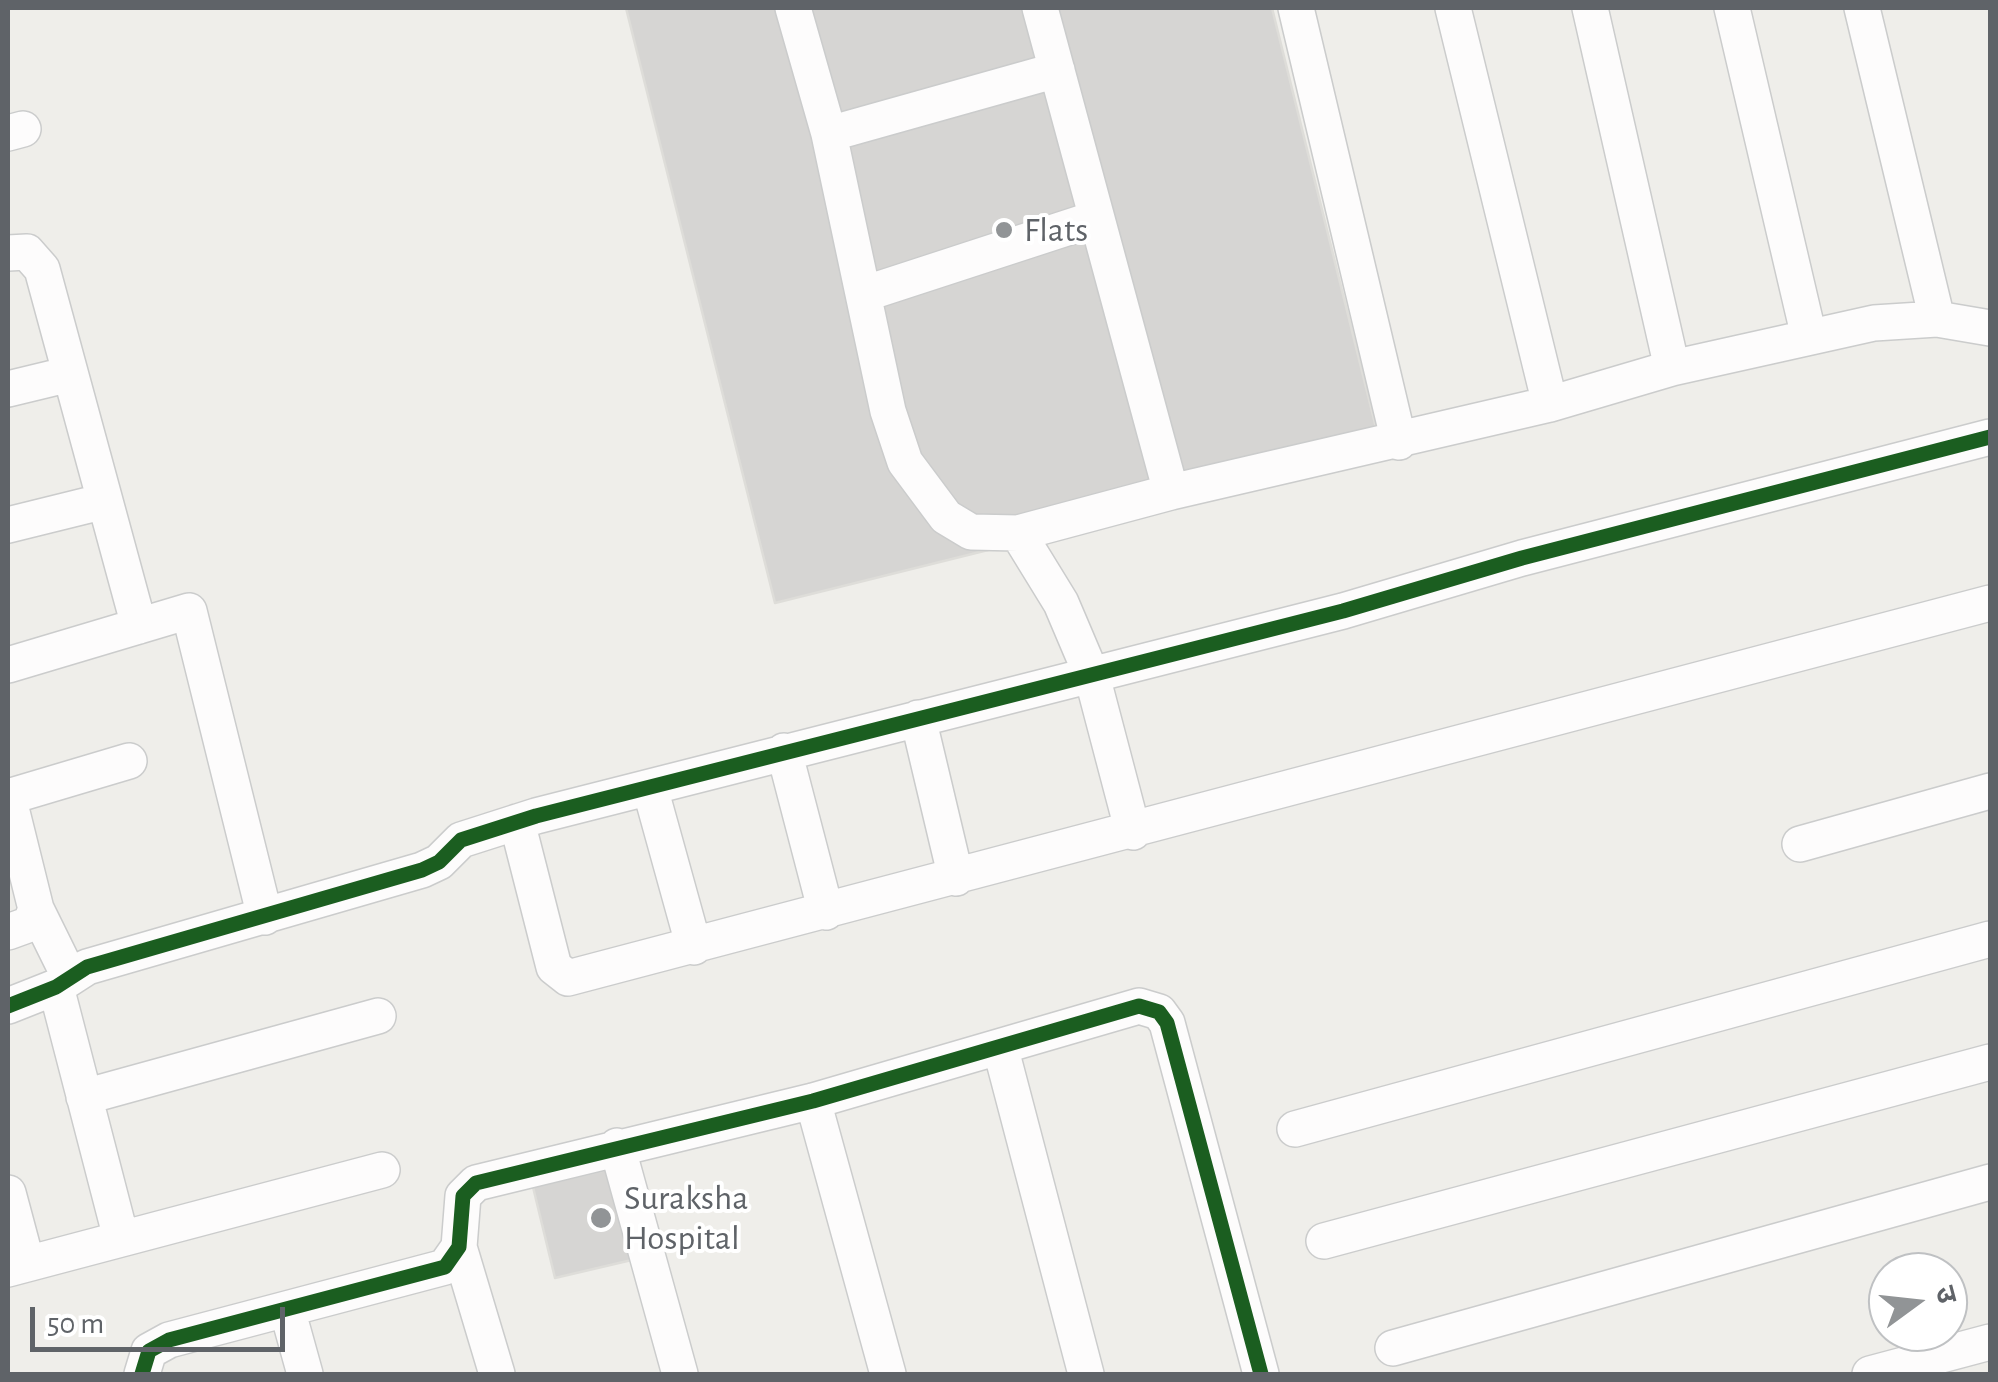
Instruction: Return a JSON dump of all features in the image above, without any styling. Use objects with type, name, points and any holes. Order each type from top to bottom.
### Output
[{"type":"street","points":[[792,8],[829,134],[888,411],[905,462],[946,517],[971,532],[1018,534],[1171,492],[1399,442],[1672,368],[1809,336],[1874,323],[1937,319],[1990,328]]},
{"type":"street","points":[[1040,8],[1094,220],[1171,492]]},
{"type":"street","points":[[1296,8],[1399,442]]},
{"type":"street","points":[[1453,8],[1550,404]]},
{"type":"street","points":[[1590,8],[1672,368]]},
{"type":"street","points":[[1732,8],[1809,336]]},
{"type":"street","points":[[1862,8],[1937,319]]},
{"type":"street","points":[[829,134],[1057,70]]},
{"type":"street","points":[[864,294],[1094,220]]},
{"type":"street","points":[[8,254],[27,252],[37,258],[139,626]]},
{"type":"street","points":[[8,389],[70,374]]},
{"type":"street","points":[[8,1006],[88,967],[422,870],[439,862],[461,840],[518,822],[784,751],[1092,676],[1990,438]]},
{"type":"street","points":[[8,526],[105,502]]},
{"type":"street","points":[[1018,534],[1061,602],[1092,676],[1134,832]]},
{"type":"street","points":[[518,822],[554,968],[562,978],[1134,832],[1990,603]]},
{"type":"street","points":[[8,666],[188,611],[264,917]]},
{"type":"street","points":[[918,718],[956,878]]},
{"type":"street","points":[[784,751],[826,912]]},
{"type":"street","points":[[121,1238],[84,1097],[63,982],[36,909],[8,796],[129,762]]},
{"type":"street","points":[[650,788],[694,947]]},
{"type":"street","points":[[1800,844],[1990,791]]},
{"type":"street","points":[[8,932],[30,924],[36,909]]},
{"type":"street","points":[[1295,1128],[1990,939]]},
{"type":"street","points":[[497,1374],[459,1247],[460,1203],[476,1183],[813,1101],[1001,1050],[1139,1006],[1159,1012],[1167,1022],[1261,1374]]},
{"type":"street","points":[[84,1097],[378,1016]]},
{"type":"street","points":[[1001,1050],[1086,1374]]},
{"type":"street","points":[[1324,1241],[1990,1062]]},
{"type":"street","points":[[813,1101],[888,1374]]},
{"type":"street","points":[[617,1146],[680,1374]]},
{"type":"street","points":[[8,1193],[17,1266],[382,1170]]},
{"type":"street","points":[[1393,1348],[1990,1182]]},
{"type":"street","points":[[142,1374],[149,1352],[169,1340],[434,1271],[453,1259],[459,1247]]},
{"type":"street","points":[[287,1309],[305,1374]]},
{"type":"street","points":[[1870,1374],[1990,1342]]},
{"type":"building","name":"Flats","points":[[626,8],[1272,8],[1382,452],[775,603]]},
{"type":"building","points":[[614,1168],[636,1259],[555,1278],[533,1187]]},
{"type":"cycle path","points":[[8,1006],[56,987],[87,967],[422,870],[439,862],[461,840],[536,816],[1343,611],[1522,558],[1990,437]]},
{"type":"cycle path","points":[[142,1374],[149,1351],[169,1340],[445,1267],[459,1247],[463,1196],[476,1183],[813,1101],[1139,1006],[1159,1012],[1167,1023],[1261,1374]]},
{"type":"place","name":"Flats","points":[[1004,230]]},
{"type":"place","name":"Suraksha Hospital","points":[[601,1218]]}]
